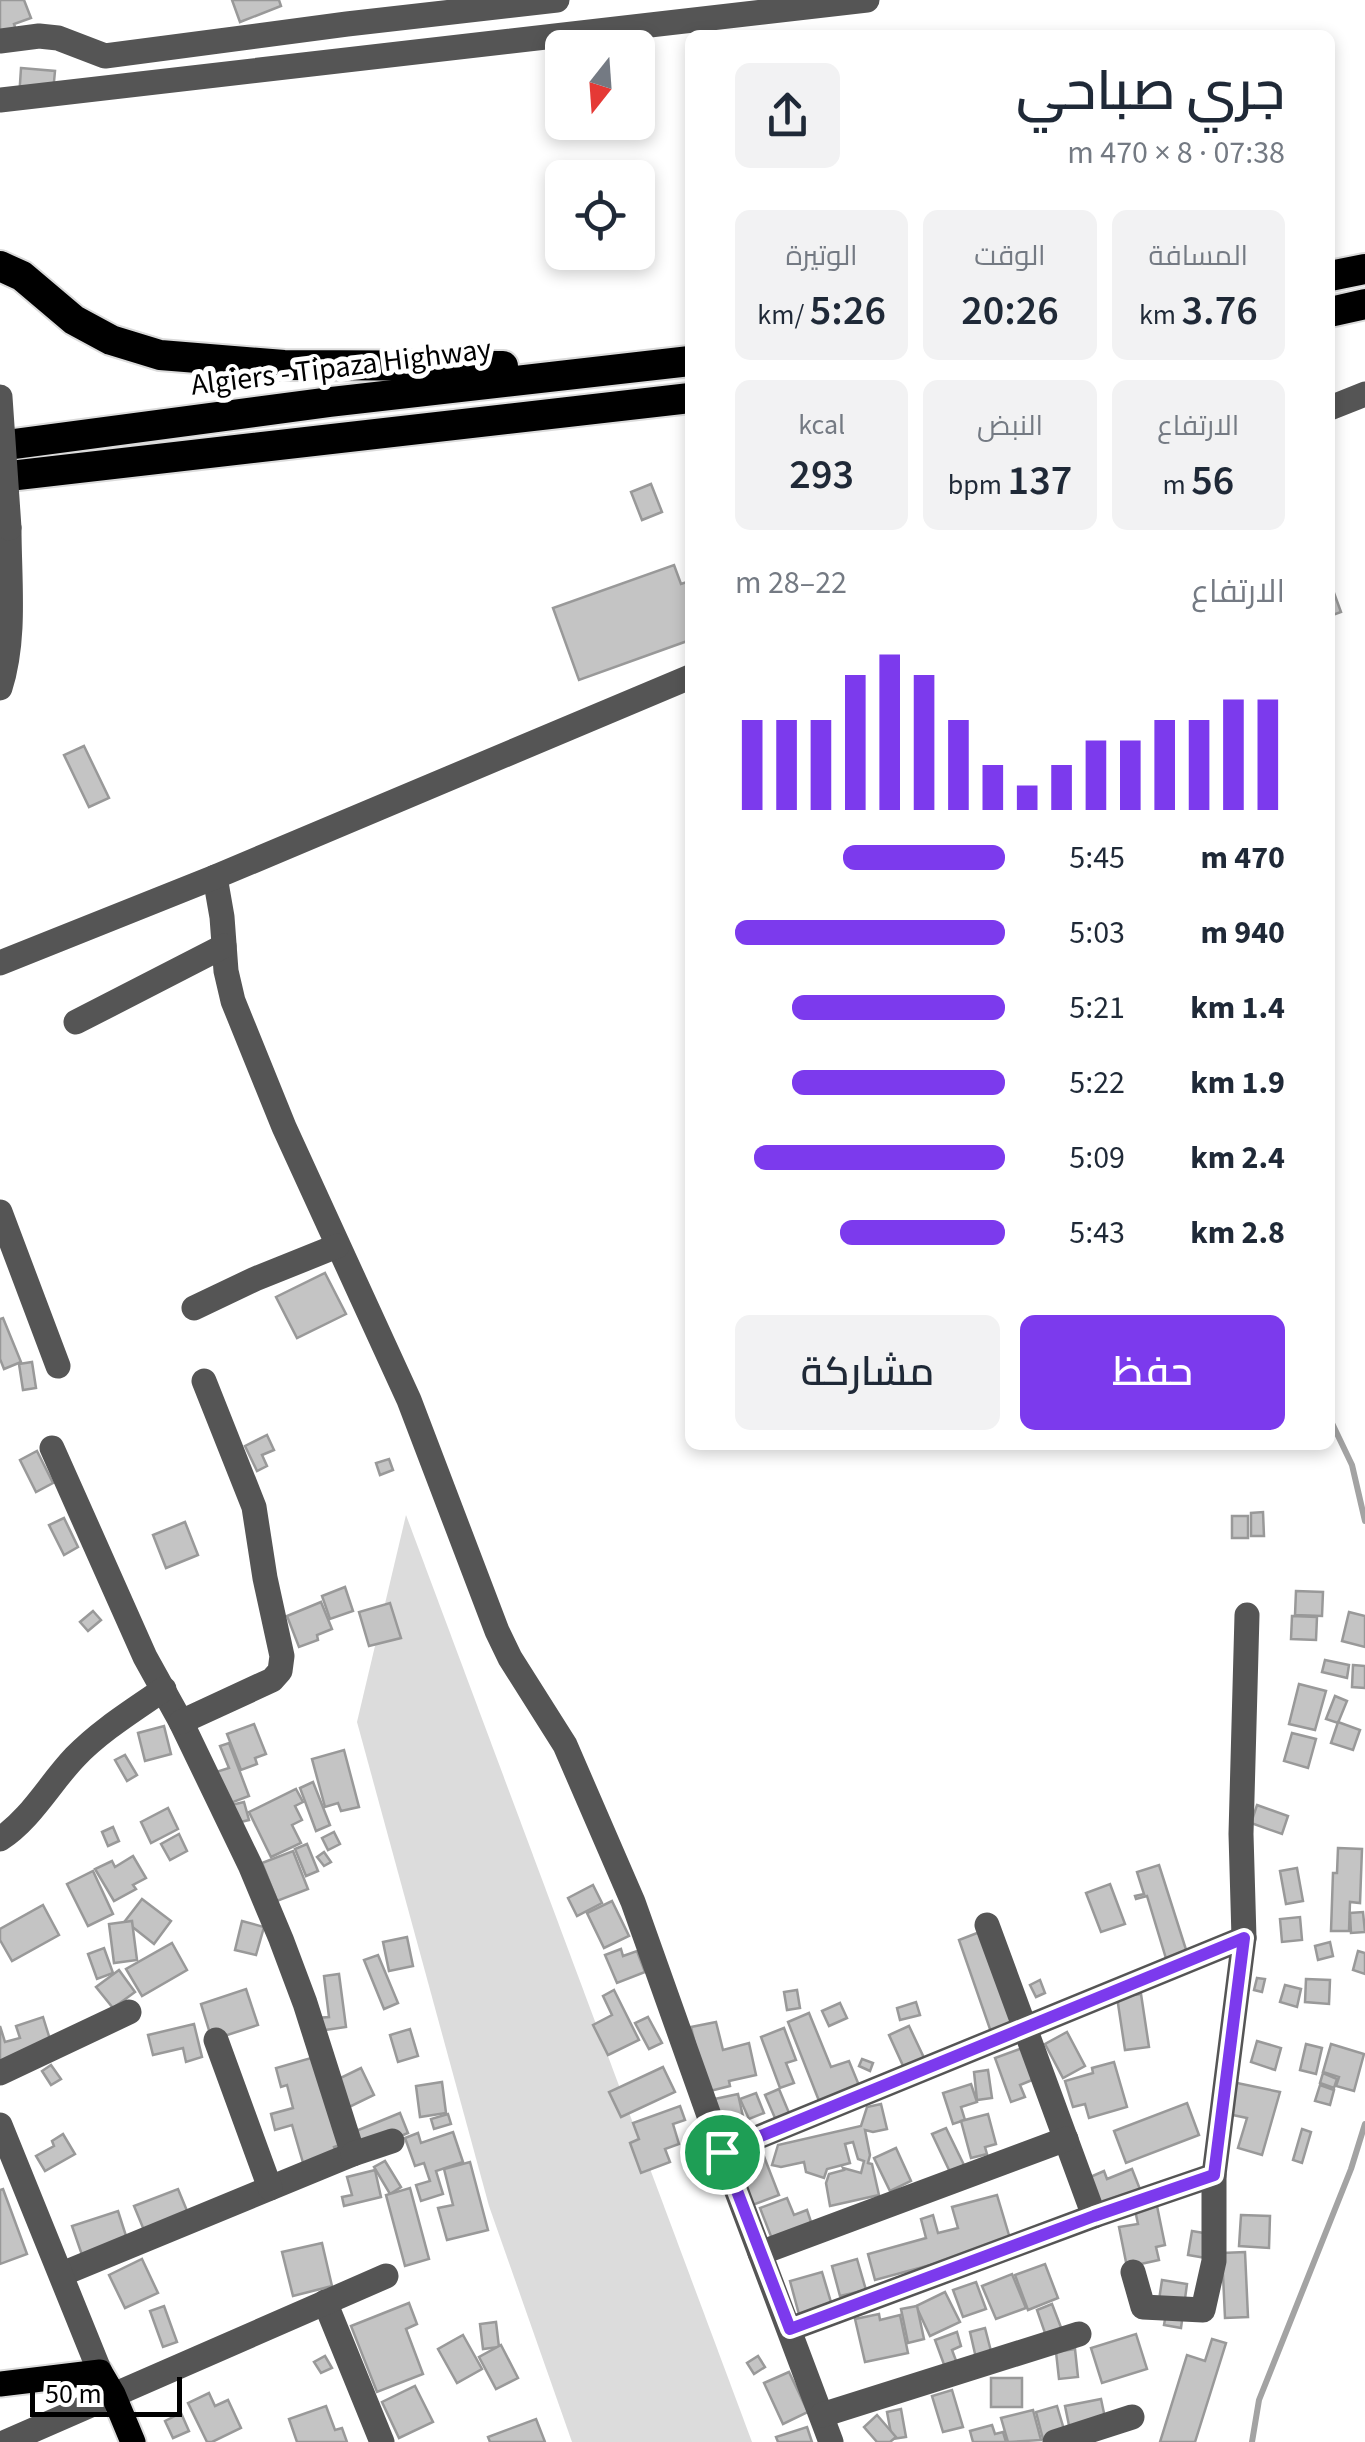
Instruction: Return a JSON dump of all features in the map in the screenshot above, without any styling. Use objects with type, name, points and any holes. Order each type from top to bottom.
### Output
[{"type":"highway","points":[[0,266],[22,276],[74,320],[111,340],[160,355],[284,365],[646,366]]},
{"type":"highway","points":[[1335,275],[1365,268]]},
{"type":"highway","points":[[1335,311],[1365,304]]},
{"type":"highway","name":"Algiers - Tipaza Highway","points":[[0,446],[330,402],[685,362]]},
{"type":"highway","points":[[0,477],[685,399]]},
{"type":"main road","points":[[0,2384],[107,2383],[133,2442]]},
{"type":"street","points":[[0,41],[38,36],[58,38],[105,56],[343,12],[557,0]]},
{"type":"street","points":[[0,100],[867,0]]},
{"type":"street","points":[[1335,406],[1365,394]]},
{"type":"street","points":[[0,397],[9,528],[9,638],[0,688]]},
{"type":"street","points":[[0,962],[215,877],[685,679]]},
{"type":"street","points":[[215,877],[233,1001],[284,1127],[409,1400],[497,1632],[565,1745],[633,1902],[831,2442]]},
{"type":"street","points":[[76,1022],[224,946]]},
{"type":"street","points":[[0,1212],[58,1366]]},
{"type":"street","points":[[194,1308],[338,1246]]},
{"type":"street","points":[[181,1722],[272,1680],[280,1671],[282,1656],[254,1507],[204,1382]]},
{"type":"street","points":[[52,1448],[145,1658],[181,1722],[250,1865],[306,2003],[353,2154]]},
{"type":"street","points":[[1133,2272],[1143,2307],[1203,2310],[1214,2261],[1214,2175],[1244,1938],[1240,1834],[1246,1615]]},
{"type":"street","points":[[0,1839],[26,1816],[78,1754],[164,1689]]},
{"type":"street","points":[[987,1925],[1094,2216]]},
{"type":"street","points":[[722,2152],[1244,1938]]},
{"type":"street","points":[[0,2073],[129,2012]]},
{"type":"street","points":[[216,2040],[270,2188]]},
{"type":"street","points":[[0,2126],[107,2383]]},
{"type":"street","points":[[760,2254],[1066,2139]]},
{"type":"street","points":[[62,2274],[392,2141]]},
{"type":"street","points":[[790,2329],[1214,2175]]},
{"type":"street","points":[[6,2442],[107,2383],[386,2276]]},
{"type":"street","points":[[325,2302],[382,2442]]},
{"type":"street","points":[[822,2414],[1079,2334]]},
{"type":"street","points":[[1055,2442],[1132,2417]]},
{"type":"shaded area","points":[[406,1515],[752,2442],[572,2442],[489,2206],[357,1722]]},
{"type":"building","points":[[0,0],[24,0],[31,18],[14,24],[17,33],[0,39]]},
{"type":"building","points":[[232,0],[279,0],[281,6],[240,22]]},
{"type":"building","points":[[21,68],[55,71],[52,103],[19,99]]},
{"type":"building","points":[[651,484],[662,512],[642,520],[631,492]]},
{"type":"building","points":[[674,565],[681,584],[685,583],[685,642],[579,680],[553,608]]},
{"type":"building","points":[[84,746],[109,798],[89,807],[64,755]]},
{"type":"building","points":[[325,1273],[346,1314],[297,1338],[276,1297]]},
{"type":"building","points":[[3,1318],[21,1362],[4,1369],[0,1359]]},
{"type":"building","points":[[32,1362],[36,1388],[23,1390],[19,1364]]},
{"type":"building","points":[[267,1435],[274,1450],[262,1455],[267,1466],[257,1471],[245,1446]]},
{"type":"building","points":[[37,1451],[53,1483],[36,1492],[20,1460]]},
{"type":"building","points":[[389,1459],[393,1470],[380,1475],[376,1463]]},
{"type":"building","points":[[1263,1512],[1264,1536],[1251,1536],[1251,1513]]},
{"type":"building","points":[[1232,1516],[1248,1516],[1248,1538],[1232,1538]]},
{"type":"building","points":[[64,1518],[78,1547],[64,1555],[49,1525]]},
{"type":"building","points":[[185,1522],[198,1555],[166,1568],[153,1535]]},
{"type":"building","points":[[345,1587],[353,1611],[330,1619],[322,1596]]},
{"type":"building","points":[[1296,1591],[1323,1592],[1322,1616],[1295,1615]]},
{"type":"building","points":[[321,1602],[332,1629],[299,1647],[287,1616]]},
{"type":"building","points":[[390,1603],[401,1638],[369,1646],[359,1612]]},
{"type":"building","points":[[93,1611],[101,1620],[88,1631],[80,1622]]},
{"type":"building","points":[[1349,1612],[1365,1616],[1365,1647],[1342,1641]]},
{"type":"building","points":[[1292,1616],[1317,1617],[1316,1640],[1291,1639]]},
{"type":"building","points":[[1325,1660],[1349,1665],[1347,1678],[1322,1672]]},
{"type":"building","points":[[1353,1665],[1365,1666],[1365,1688],[1352,1687]]},
{"type":"building","points":[[1299,1684],[1326,1691],[1315,1730],[1289,1724]]},
{"type":"building","points":[[1335,1696],[1347,1701],[1338,1723],[1326,1719]]},
{"type":"building","points":[[1338,1722],[1360,1730],[1353,1750],[1331,1743]]},
{"type":"building","points":[[254,1724],[266,1754],[255,1758],[257,1764],[241,1770],[227,1734]]},
{"type":"building","points":[[164,1726],[171,1754],[145,1761],[138,1733]]},
{"type":"building","points":[[1292,1733],[1316,1739],[1308,1768],[1284,1761]]},
{"type":"building","points":[[229,1743],[249,1796],[228,1804],[216,1772],[229,1768],[220,1746]]},
{"type":"building","points":[[344,1750],[359,1807],[341,1811],[338,1803],[325,1807],[312,1759]]},
{"type":"building","points":[[125,1755],[137,1775],[127,1781],[115,1760]]},
{"type":"building","points":[[313,1782],[330,1825],[316,1831],[300,1788]]},
{"type":"building","points":[[296,1789],[303,1802],[295,1806],[302,1820],[292,1825],[301,1843],[271,1857],[249,1812]]},
{"type":"building","points":[[244,1802],[249,1820],[232,1824],[227,1806]]},
{"type":"building","points":[[1257,1805],[1288,1816],[1282,1834],[1251,1823]]},
{"type":"building","points":[[168,1808],[178,1829],[151,1843],[141,1822]]},
{"type":"building","points":[[113,1827],[119,1841],[108,1846],[102,1832]]},
{"type":"building","points":[[334,1832],[340,1844],[328,1850],[322,1838]]},
{"type":"building","points":[[179,1834],[187,1851],[170,1860],[161,1844]]},
{"type":"building","points":[[307,1844],[318,1871],[306,1876],[295,1849]]},
{"type":"building","points":[[1338,1848],[1362,1849],[1360,1903],[1350,1902],[1349,1931],[1331,1931]]},
{"type":"building","points":[[293,1851],[308,1889],[277,1901],[262,1863]]},
{"type":"building","points":[[324,1852],[331,1862],[324,1866],[317,1857]]},
{"type":"building","points":[[133,1856],[146,1878],[133,1885],[136,1889],[114,1901],[95,1869],[112,1861],[115,1867]]},
{"type":"building","points":[[1159,1865],[1189,1959],[1168,1965],[1147,1896],[1135,1896],[1144,1894],[1137,1872]]},
{"type":"building","points":[[1297,1868],[1303,1901],[1286,1904],[1280,1871]]},
{"type":"building","points":[[93,1871],[113,1914],[88,1926],[67,1884]]},
{"type":"building","points":[[1110,1884],[1125,1924],[1101,1932],[1086,1893]]},
{"type":"building","points":[[593,1885],[602,1903],[577,1916],[568,1898]]},
{"type":"building","points":[[142,1899],[171,1921],[154,1944],[125,1921]]},
{"type":"building","points":[[612,1901],[629,1936],[604,1948],[587,1913]]},
{"type":"building","points":[[43,1905],[59,1935],[12,1961],[0,1940],[0,1929]]},
{"type":"building","points":[[1363,1912],[1365,1932],[1351,1933],[1350,1913]]},
{"type":"building","points":[[1300,1917],[1302,1940],[1282,1942],[1280,1919]]},
{"type":"building","points":[[132,1921],[137,1960],[114,1963],[109,1924]]},
{"type":"building","points":[[242,1921],[264,1927],[256,1955],[235,1950]]},
{"type":"building","points":[[985,1930],[1017,2023],[991,2032],[959,1940]]},
{"type":"building","points":[[407,1937],[413,1966],[389,1971],[383,1942]]},
{"type":"building","points":[[1330,1942],[1333,1956],[1318,1960],[1315,1946]]},
{"type":"building","points":[[172,1943],[187,1970],[142,1996],[126,1969]]},
{"type":"building","points":[[104,1948],[113,1973],[97,1979],[88,1954]]},
{"type":"building","points":[[621,1949],[623,1956],[637,1951],[645,1972],[617,1983],[605,1955]]},
{"type":"building","points":[[1358,1951],[1365,1953],[1365,1974],[1353,1970]]},
{"type":"building","points":[[378,1955],[398,2003],[384,2009],[364,1960]]},
{"type":"building","points":[[119,1970],[135,1992],[113,2008],[96,1987]]},
{"type":"building","points":[[339,1974],[346,2027],[318,2031],[316,2018],[329,2017],[324,1976]]},
{"type":"building","points":[[1257,1978],[1265,1979],[1262,1992],[1254,1990]]},
{"type":"building","points":[[1306,1979],[1330,1980],[1329,2004],[1305,2002]]},
{"type":"building","points":[[1040,1980],[1045,1993],[1036,1997],[1030,1985]]},
{"type":"building","points":[[1285,1985],[1301,1989],[1297,2007],[1280,2002]]},
{"type":"building","points":[[246,1989],[258,2025],[212,2040],[201,2004]]},
{"type":"building","points":[[614,1990],[639,2040],[608,2055],[593,2025],[612,2015],[603,1996]]},
{"type":"building","points":[[797,1990],[800,2008],[787,2010],[784,1992]]},
{"type":"building","points":[[1141,1994],[1149,2047],[1125,2050],[1117,1997]]},
{"type":"building","points":[[916,2002],[920,2015],[900,2020],[897,2008]]},
{"type":"building","points":[[840,2003],[847,2018],[829,2026],[822,2011]]},
{"type":"building","points":[[809,2013],[831,2067],[849,2061],[865,2100],[825,2116],[788,2022]]},
{"type":"building","points":[[43,2017],[53,2049],[0,2076],[0,2026],[5,2042],[20,2038],[16,2026]]},
{"type":"building","points":[[648,2017],[662,2043],[649,2049],[635,2023]]},
{"type":"building","points":[[716,2022],[723,2050],[749,2043],[756,2075],[729,2081],[730,2086],[706,2092],[691,2027]]},
{"type":"building","points":[[194,2024],[202,2057],[186,2062],[183,2048],[153,2055],[148,2035]]},
{"type":"building","points":[[909,2026],[925,2060],[905,2070],[889,2035]]},
{"type":"building","points":[[784,2028],[796,2060],[786,2063],[794,2083],[780,2088],[761,2037]]},
{"type":"building","points":[[410,2029],[418,2056],[398,2062],[390,2035]]},
{"type":"building","points":[[1067,2032],[1085,2066],[1063,2078],[1045,2044]]},
{"type":"building","points":[[1257,2041],[1281,2048],[1275,2070],[1251,2062]]},
{"type":"building","points":[[1306,2044],[1322,2048],[1316,2074],[1300,2070]]},
{"type":"building","points":[[1331,2044],[1364,2054],[1354,2091],[1336,2086],[1339,2077],[1323,2072]]},
{"type":"building","points":[[1025,2047],[1037,2078],[1020,2085],[1025,2097],[1011,2102],[995,2058]]},
{"type":"building","points":[[318,2056],[340,2145],[334,2147],[337,2156],[304,2166],[292,2125],[275,2130],[271,2114],[293,2108],[287,2085],[281,2087],[276,2068]]},
{"type":"building","points":[[862,2059],[873,2063],[870,2071],[859,2066]]},
{"type":"building","points":[[1114,2062],[1127,2107],[1089,2118],[1085,2104],[1073,2107],[1065,2081]]},
{"type":"building","points":[[51,2065],[61,2079],[51,2085],[42,2071]]},
{"type":"building","points":[[663,2067],[675,2092],[621,2117],[609,2092]]},
{"type":"building","points":[[361,2068],[374,2095],[345,2109],[332,2082]]},
{"type":"building","points":[[988,2070],[992,2098],[977,2100],[974,2072]]},
{"type":"building","points":[[1323,2073],[1337,2079],[1334,2088],[1320,2083]]},
{"type":"building","points":[[442,2082],[446,2113],[420,2117],[416,2086]]},
{"type":"building","points":[[1237,2083],[1280,2092],[1262,2155],[1238,2148],[1247,2118],[1228,2114]]},
{"type":"building","points":[[971,2084],[977,2102],[961,2107],[965,2120],[953,2124],[943,2093]]},
{"type":"building","points":[[1320,2085],[1334,2090],[1330,2105],[1315,2101]]},
{"type":"building","points":[[779,2089],[792,2120],[778,2125],[765,2095]]},
{"type":"building","points":[[756,2093],[764,2113],[749,2119],[740,2099]]},
{"type":"building","points":[[738,2094],[744,2121],[715,2127],[710,2100]]},
{"type":"building","points":[[1187,2103],[1199,2135],[1126,2163],[1114,2131]]},
{"type":"building","points":[[881,2104],[887,2129],[865,2130],[868,2163],[872,2164],[879,2195],[830,2206],[826,2183],[829,2174],[843,2168],[861,2173],[864,2161],[858,2159],[853,2142],[845,2144],[850,2163],[827,2169],[824,2178],[806,2172],[804,2162],[772,2165],[778,2145],[861,2126],[867,2107]]},
{"type":"building","points":[[680,2106],[685,2120],[673,2124],[679,2144],[665,2149],[670,2162],[641,2173],[630,2143],[639,2139],[633,2123]]},
{"type":"building","points":[[400,2113],[408,2133],[364,2151],[356,2131]]},
{"type":"building","points":[[448,2114],[451,2124],[434,2129],[431,2119]]},
{"type":"building","points":[[988,2114],[996,2144],[985,2147],[987,2154],[971,2158],[961,2121]]},
{"type":"building","points":[[946,2128],[964,2165],[950,2172],[932,2134]]},
{"type":"building","points":[[1302,2129],[1311,2132],[1302,2163],[1293,2160]]},
{"type":"building","points":[[453,2132],[463,2162],[436,2171],[443,2194],[421,2201],[416,2185],[430,2181],[424,2163],[415,2166],[405,2138],[418,2133],[421,2143]]},
{"type":"building","points":[[63,2134],[75,2154],[45,2171],[36,2156],[54,2146],[52,2141]]},
{"type":"building","points":[[896,2148],[911,2181],[890,2191],[874,2158]]},
{"type":"building","points":[[763,2154],[779,2195],[750,2206],[735,2164]]},
{"type":"building","points":[[385,2161],[401,2187],[390,2194],[374,2167]]},
{"type":"building","points":[[470,2162],[488,2230],[447,2240],[438,2208],[453,2205],[444,2169]]},
{"type":"building","points":[[1132,2169],[1145,2202],[1104,2218],[1088,2178],[1104,2171],[1107,2179]]},
{"type":"building","points":[[375,2170],[381,2197],[344,2206],[342,2197],[352,2195],[347,2177]]},
{"type":"building","points":[[410,2188],[429,2259],[405,2266],[386,2195]]},
{"type":"building","points":[[3,2189],[27,2254],[0,2264],[0,2190]]},
{"type":"building","points":[[178,2189],[190,2218],[146,2235],[134,2206]]},
{"type":"building","points":[[997,2195],[1014,2252],[945,2261],[875,2280],[868,2254],[926,2238],[921,2219],[933,2215],[938,2233],[958,2228],[952,2207]]},
{"type":"building","points":[[787,2198],[794,2215],[807,2210],[811,2222],[774,2244],[760,2208]]},
{"type":"building","points":[[1157,2206],[1165,2245],[1156,2247],[1159,2260],[1127,2267],[1119,2227],[1138,2224],[1135,2210]]},
{"type":"building","points":[[118,2211],[127,2239],[82,2255],[72,2226]]},
{"type":"building","points":[[1241,2215],[1270,2216],[1269,2248],[1239,2246]]},
{"type":"building","points":[[1192,2231],[1210,2234],[1206,2258],[1188,2255]]},
{"type":"building","points":[[322,2243],[332,2286],[293,2296],[282,2252]]},
{"type":"building","points":[[1245,2252],[1248,2317],[1225,2318],[1222,2253]]},
{"type":"building","points":[[142,2259],[158,2293],[125,2308],[109,2275]]},
{"type":"building","points":[[857,2259],[866,2290],[840,2296],[832,2266]]},
{"type":"building","points":[[1045,2264],[1058,2298],[1028,2310],[1015,2275]]},
{"type":"building","points":[[822,2272],[833,2309],[800,2318],[790,2281]]},
{"type":"building","points":[[1012,2274],[1026,2308],[996,2319],[982,2286]]},
{"type":"building","points":[[1162,2280],[1187,2284],[1181,2328],[1164,2325],[1167,2308],[1158,2307]]},
{"type":"building","points":[[976,2282],[986,2309],[963,2317],[953,2290]]},
{"type":"building","points":[[945,2292],[960,2322],[930,2336],[916,2306]]},
{"type":"building","points":[[409,2303],[417,2324],[406,2329],[423,2374],[377,2392],[351,2326]]},
{"type":"building","points":[[1052,2304],[1062,2330],[1046,2336],[1037,2310]]},
{"type":"building","points":[[164,2306],[177,2342],[163,2347],[150,2311]]},
{"type":"building","points":[[917,2306],[924,2339],[908,2343],[901,2309]]},
{"type":"building","points":[[879,2314],[880,2320],[900,2315],[908,2353],[865,2362],[855,2319]]},
{"type":"building","points":[[496,2322],[499,2347],[483,2349],[480,2324]]},
{"type":"building","points":[[985,2328],[992,2355],[976,2358],[970,2332]]},
{"type":"building","points":[[957,2332],[961,2346],[952,2350],[958,2366],[946,2370],[935,2340]]},
{"type":"building","points":[[1136,2334],[1147,2369],[1102,2383],[1091,2348]]},
{"type":"building","points":[[463,2335],[482,2369],[457,2383],[438,2349]]},
{"type":"building","points":[[1212,2339],[1226,2343],[1195,2442],[1160,2442],[1187,2355],[1205,2361]]},
{"type":"building","points":[[501,2345],[518,2378],[496,2389],[479,2357]]},
{"type":"building","points":[[1075,2349],[1078,2377],[1059,2379],[1056,2352]]},
{"type":"building","points":[[325,2356],[332,2368],[321,2373],[314,2362]]},
{"type":"building","points":[[758,2356],[765,2367],[754,2374],[747,2363]]},
{"type":"building","points":[[789,2372],[808,2412],[783,2424],[764,2383]]},
{"type":"building","points":[[991,2378],[1022,2378],[1022,2407],[991,2407]]},
{"type":"building","points":[[415,2386],[433,2422],[399,2438],[382,2402]]},
{"type":"building","points":[[952,2390],[963,2427],[943,2432],[932,2396]]},
{"type":"building","points":[[209,2393],[215,2406],[228,2400],[241,2428],[212,2442],[207,2442],[188,2403]]},
{"type":"building","points":[[1101,2399],[1108,2432],[1072,2440],[1065,2406]]},
{"type":"building","points":[[326,2406],[335,2430],[342,2428],[347,2442],[297,2442],[289,2419]]},
{"type":"building","points":[[1057,2406],[1065,2433],[1043,2439],[1036,2412]]},
{"type":"building","points":[[901,2409],[906,2437],[892,2439],[887,2412]]},
{"type":"building","points":[[1033,2410],[1041,2440],[1008,2442],[1001,2418]]},
{"type":"building","points":[[181,2413],[189,2431],[173,2438],[165,2421]]},
{"type":"building","points":[[877,2415],[896,2437],[890,2442],[877,2442],[864,2427]]},
{"type":"building","points":[[536,2419],[545,2442],[490,2442],[488,2437]]},
{"type":"building","points":[[992,2425],[995,2434],[1003,2432],[1006,2442],[973,2442],[970,2431]]},
{"type":"building","points":[[807,2427],[812,2442],[778,2442],[776,2437]]},
{"type":"waterway","points":[[1335,1429],[1352,1465],[1365,1521]]},
{"type":"waterway","points":[[1252,2442],[1259,2400],[1351,2169],[1365,2124]]},
{"type":"route","points":[[1244,1938],[1214,2175],[790,2329],[722,2152],[1244,1938]]}]
